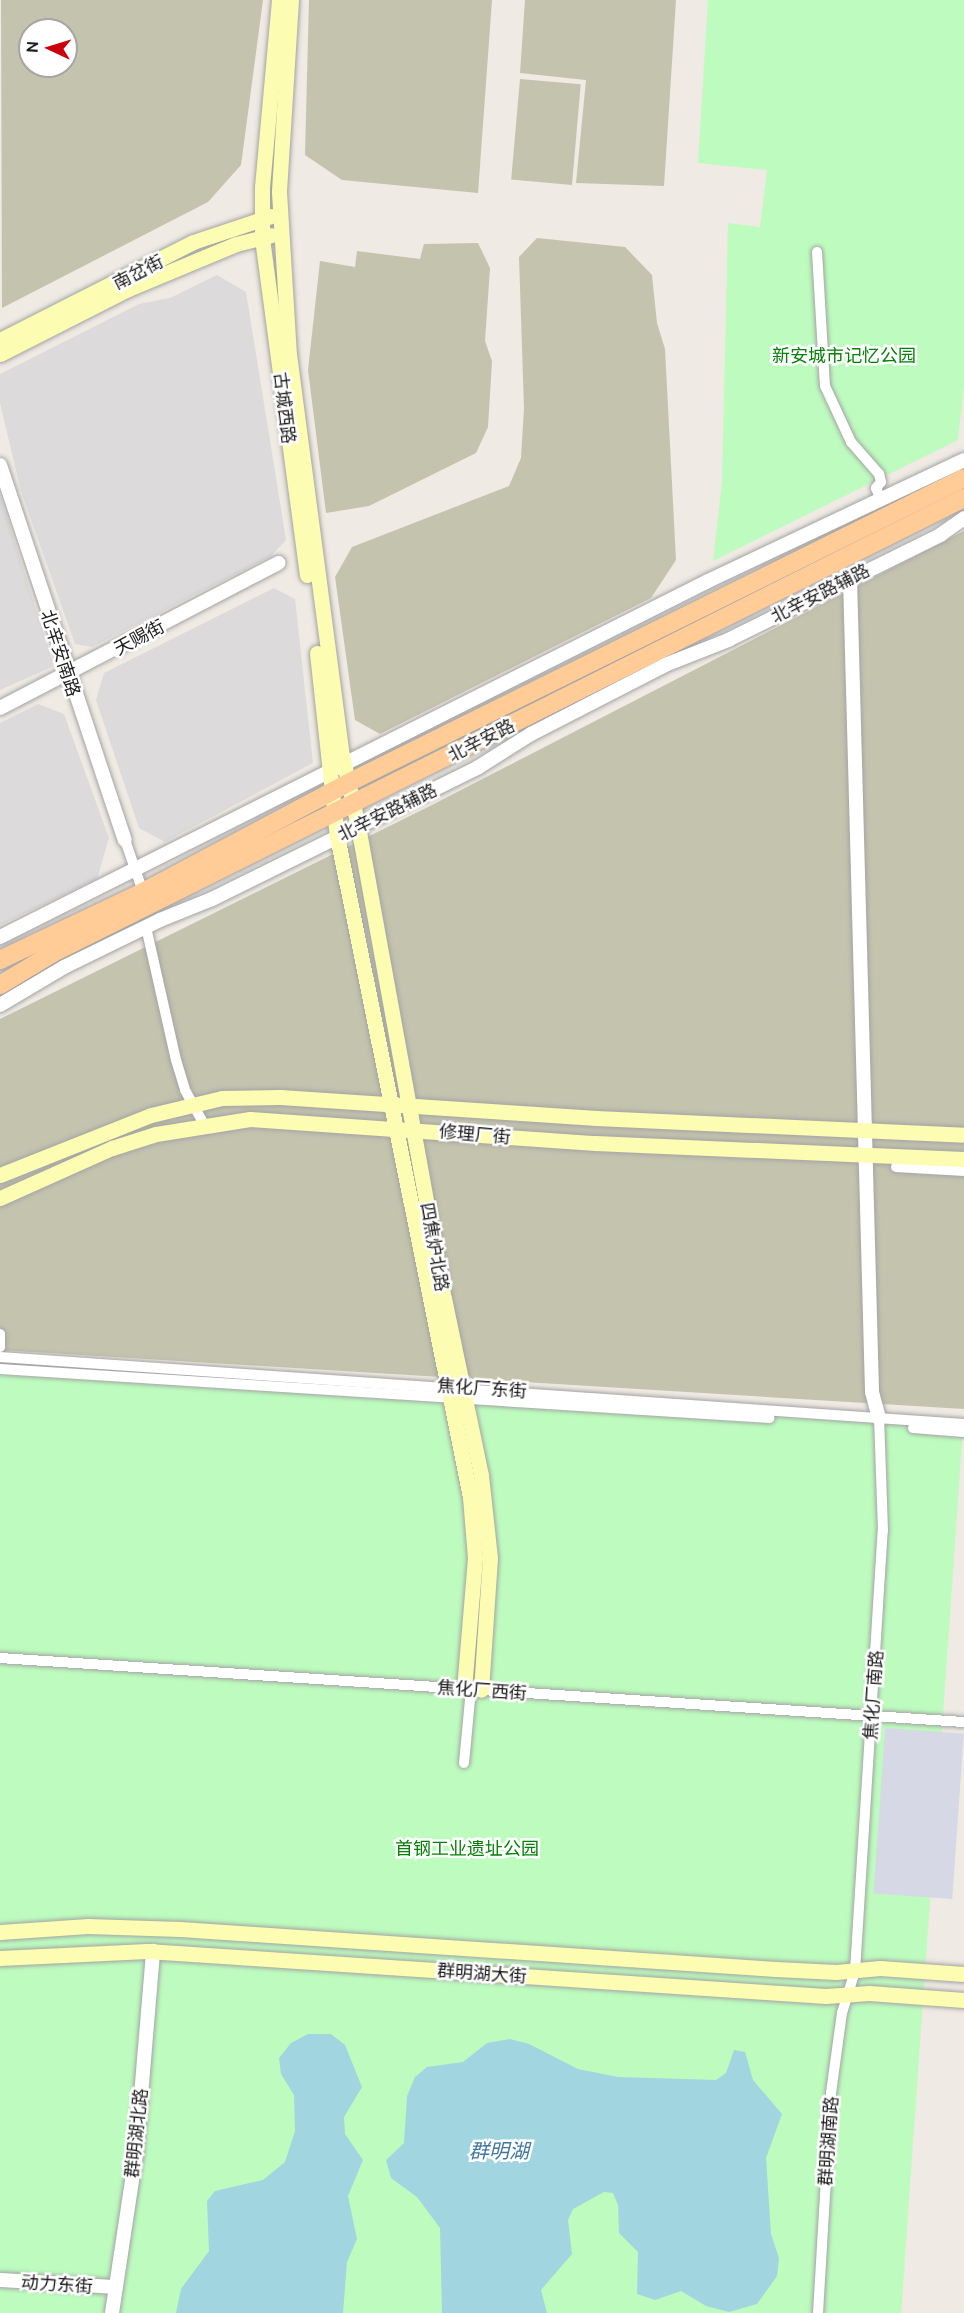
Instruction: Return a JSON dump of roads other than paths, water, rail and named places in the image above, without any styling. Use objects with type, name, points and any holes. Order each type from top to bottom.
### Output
[{"type":"main road","name":"古城西路","points":[[279,0],[262,238],[339,778],[354,806]]},
{"type":"main road","name":"古城西路","points":[[291,0],[282,97],[279,233],[289,354],[339,778],[335,815]]},
{"type":"main road","name":"南岔街","points":[[0,340],[193,242],[280,214]]},
{"type":"main road","name":"南岔街","points":[[0,354],[128,290],[236,244],[279,233]]},
{"type":"main road","name":"北辛安路","points":[[0,960],[143,892],[339,778],[546,684],[590,652],[964,477]]},
{"type":"main road","name":"北辛安路","points":[[0,985],[87,936],[354,806],[593,682],[777,595],[964,498]]},
{"type":"main road","name":"四焦炉北路","points":[[354,806],[409,1105],[456,1390]]},
{"type":"main road","name":"四焦炉北路","points":[[335,815],[337,836],[395,1128],[456,1390],[481,1475],[490,1558],[472,1689]]},
{"type":"main road","name":"修理厂街","points":[[0,1175],[100,1134],[195,1102],[280,1096],[964,1136]]},
{"type":"main road","name":"修理厂街","points":[[0,1198],[112,1148],[204,1124],[299,1120],[595,1143],[865,1152],[964,1159]]},
{"type":"main road","name":"群明湖大街","points":[[0,1932],[88,1926],[180,1929],[855,1971],[880,1968],[964,1974]]},
{"type":"main road","name":"群明湖大街","points":[[0,1958],[153,1951],[826,1996],[964,2000]]},
{"type":"street","points":[[817,252],[825,386],[851,442],[879,474],[881,482],[876,488],[881,500]]},
{"type":"street","points":[[0,937],[135,867],[339,778],[490,692],[590,652],[708,581],[964,460]]},
{"type":"street","name":"北辛安南路","points":[[0,465],[68,675],[125,840]]},
{"type":"street","points":[[932,477],[964,477]]},
{"type":"street","name":"北辛安路辅路","points":[[0,1005],[64,967],[146,927],[212,899],[477,768],[531,734],[665,665],[728,640],[940,535],[964,518]]},
{"type":"street","name":"天赐街","points":[[0,708],[68,675],[278,563]]},
{"type":"street","points":[[850,578],[872,1392],[879,1422]]},
{"type":"street","points":[[593,682],[665,665]]},
{"type":"street","points":[[490,692],[546,684]]},
{"type":"street","points":[[125,840],[143,892]]},
{"type":"street","points":[[87,936],[146,927],[176,1060],[185,1090],[195,1102],[204,1124]]},
{"type":"street","points":[[896,1167],[964,1171]]},
{"type":"street","points":[[0,1334],[0,1347]]},
{"type":"street","name":"焦化厂东街","points":[[0,1357],[879,1422],[964,1432]]},
{"type":"street","name":"焦化厂东街","points":[[0,1369],[456,1390]]},
{"type":"street","name":"焦化厂东街","points":[[879,1422],[964,1424]]},
{"type":"street","name":"焦化厂南路","points":[[855,1971],[883,1531],[879,1422]]},
{"type":"street","name":"焦化厂西街","points":[[0,1658],[964,1722]]},
{"type":"street","points":[[464,1762],[472,1689]]},
{"type":"street","name":"群明湖北路","points":[[112,2313],[114,2287],[136,2155],[153,1951]]},
{"type":"street","name":"群明湖南路","points":[[818,2313],[831,2093],[847,1995],[855,1971]]},
{"type":"street","name":"动力东街","points":[[0,2280],[114,2287]]},
{"type":"water","points":[[308,2034],[331,2034],[345,2045],[362,2087],[344,2117],[345,2134],[363,2160],[348,2196],[357,2239],[347,2262],[343,2313],[176,2313],[181,2289],[209,2251],[207,2201],[215,2191],[263,2180],[285,2162],[295,2131],[294,2095],[281,2074],[279,2058],[291,2043]]},
{"type":"water","name":"群明湖","points":[[510,2039],[529,2044],[578,2069],[618,2077],[716,2080],[726,2073],[734,2050],[745,2052],[753,2080],[782,2114],[766,2158],[771,2234],[779,2258],[777,2276],[757,2304],[729,2312],[706,2306],[681,2291],[655,2300],[637,2294],[638,2252],[619,2233],[618,2205],[613,2193],[604,2192],[573,2209],[568,2220],[572,2254],[541,2290],[547,2313],[442,2313],[440,2228],[417,2197],[391,2178],[386,2160],[404,2143],[407,2096],[415,2077],[427,2067],[463,2062],[487,2043]]},
{"type":"park label","name":"新安城市记忆公园","points":[[844,355]]},
{"type":"park label","name":"首钢工业遗址公园","points":[[467,1848]]}]
